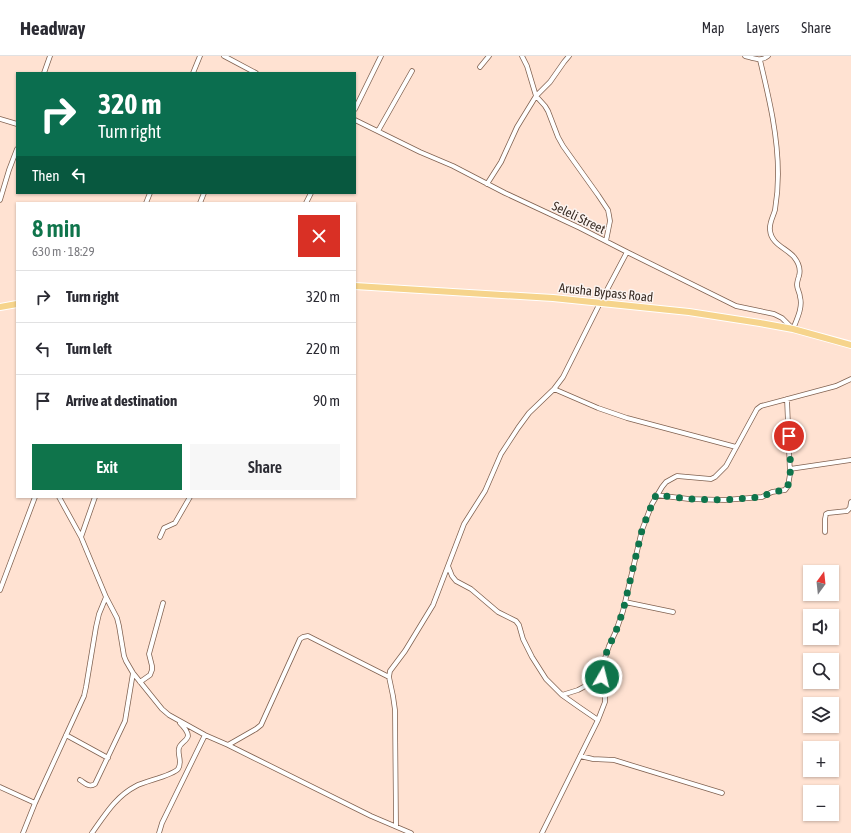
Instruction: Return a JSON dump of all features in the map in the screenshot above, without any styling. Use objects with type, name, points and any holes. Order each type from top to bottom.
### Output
[{"type":"main road","name":"Arusha Bypass Road","points":[[356,286],[537,297],[689,312],[793,329],[851,345]]},
{"type":"main road","points":[[0,307],[16,304]]},
{"type":"street","points":[[44,72],[50,56]]},
{"type":"street","points":[[193,72],[200,56]]},
{"type":"street","points":[[224,56],[250,72]]},
{"type":"street","points":[[356,107],[381,56]]},
{"type":"street","points":[[480,67],[489,56]]},
{"type":"street","points":[[522,56],[527,66],[536,96],[548,111],[563,146],[608,210],[610,221],[606,241]]},
{"type":"street","points":[[488,184],[501,162],[517,127],[536,96],[550,82],[569,56]]},
{"type":"street","points":[[745,56],[760,60],[768,56]]},
{"type":"street","points":[[760,60],[776,136],[778,173],[775,210],[770,232],[776,242],[794,257],[800,269],[797,285],[801,298],[801,307],[793,329]]},
{"type":"street","points":[[378,132],[412,71]]},
{"type":"street","points":[[0,119],[16,124]]},
{"type":"street","name":"Seleli Street","points":[[356,121],[420,152],[453,166],[505,194],[580,228],[736,306],[778,316],[793,329]]},
{"type":"street","points":[[0,200],[16,152]]},
{"type":"street","points":[[396,826],[395,710],[394,696],[388,677],[433,605],[464,524],[485,491],[501,454],[529,414],[554,389],[563,377],[627,252]]},
{"type":"street","points":[[542,833],[603,708],[605,697],[602,677],[603,666],[625,602],[642,530],[656,495],[666,482],[676,476],[706,479],[715,478],[726,466],[759,407],[836,386],[851,380]]},
{"type":"street","points":[[554,389],[598,408],[628,418],[736,447]]},
{"type":"street","points":[[656,495],[689,499],[731,500],[762,497],[772,492],[787,489],[790,480],[790,469],[787,399]]},
{"type":"street","points":[[790,469],[851,460]]},
{"type":"street","points":[[0,590],[35,498]]},
{"type":"street","points":[[60,498],[80,537],[106,597],[118,618],[124,656],[133,673],[162,709],[169,715],[205,735],[371,816],[411,833]]},
{"type":"street","points":[[80,537],[95,498]]},
{"type":"street","points":[[160,537],[164,528],[175,523],[189,498]]},
{"type":"street","points":[[825,532],[826,514],[847,511],[850,508],[851,502]]},
{"type":"street","points":[[448,566],[456,581],[471,589],[498,612],[516,621],[519,625],[526,645],[546,679],[562,695],[598,720]]},
{"type":"street","points":[[22,833],[85,692],[96,627],[99,614],[106,597]]},
{"type":"street","points":[[625,602],[673,612]]},
{"type":"street","points":[[140,682],[150,675],[152,670],[149,654],[163,603]]},
{"type":"street","points":[[228,745],[261,725],[300,639],[303,637],[308,636],[388,677]]},
{"type":"street","points":[[80,780],[89,786],[94,785],[108,758],[124,721],[133,673]]},
{"type":"street","points":[[562,695],[578,690],[602,677]]},
{"type":"street","points":[[92,833],[113,803],[119,797],[138,785],[172,773],[178,769],[180,762],[178,749],[181,743],[188,736],[180,721]]},
{"type":"street","points":[[66,735],[108,758]]},
{"type":"street","points":[[159,833],[162,823],[205,735]]},
{"type":"street","points":[[580,756],[593,759],[614,760],[722,793]]},
{"type":"street","points":[[0,787],[35,803]]},
{"type":"route","points":[[602,677],[607,651],[623,611],[642,530],[656,495],[669,498],[725,500],[762,497],[772,492],[783,491],[787,489],[790,480],[789,436]]}]
